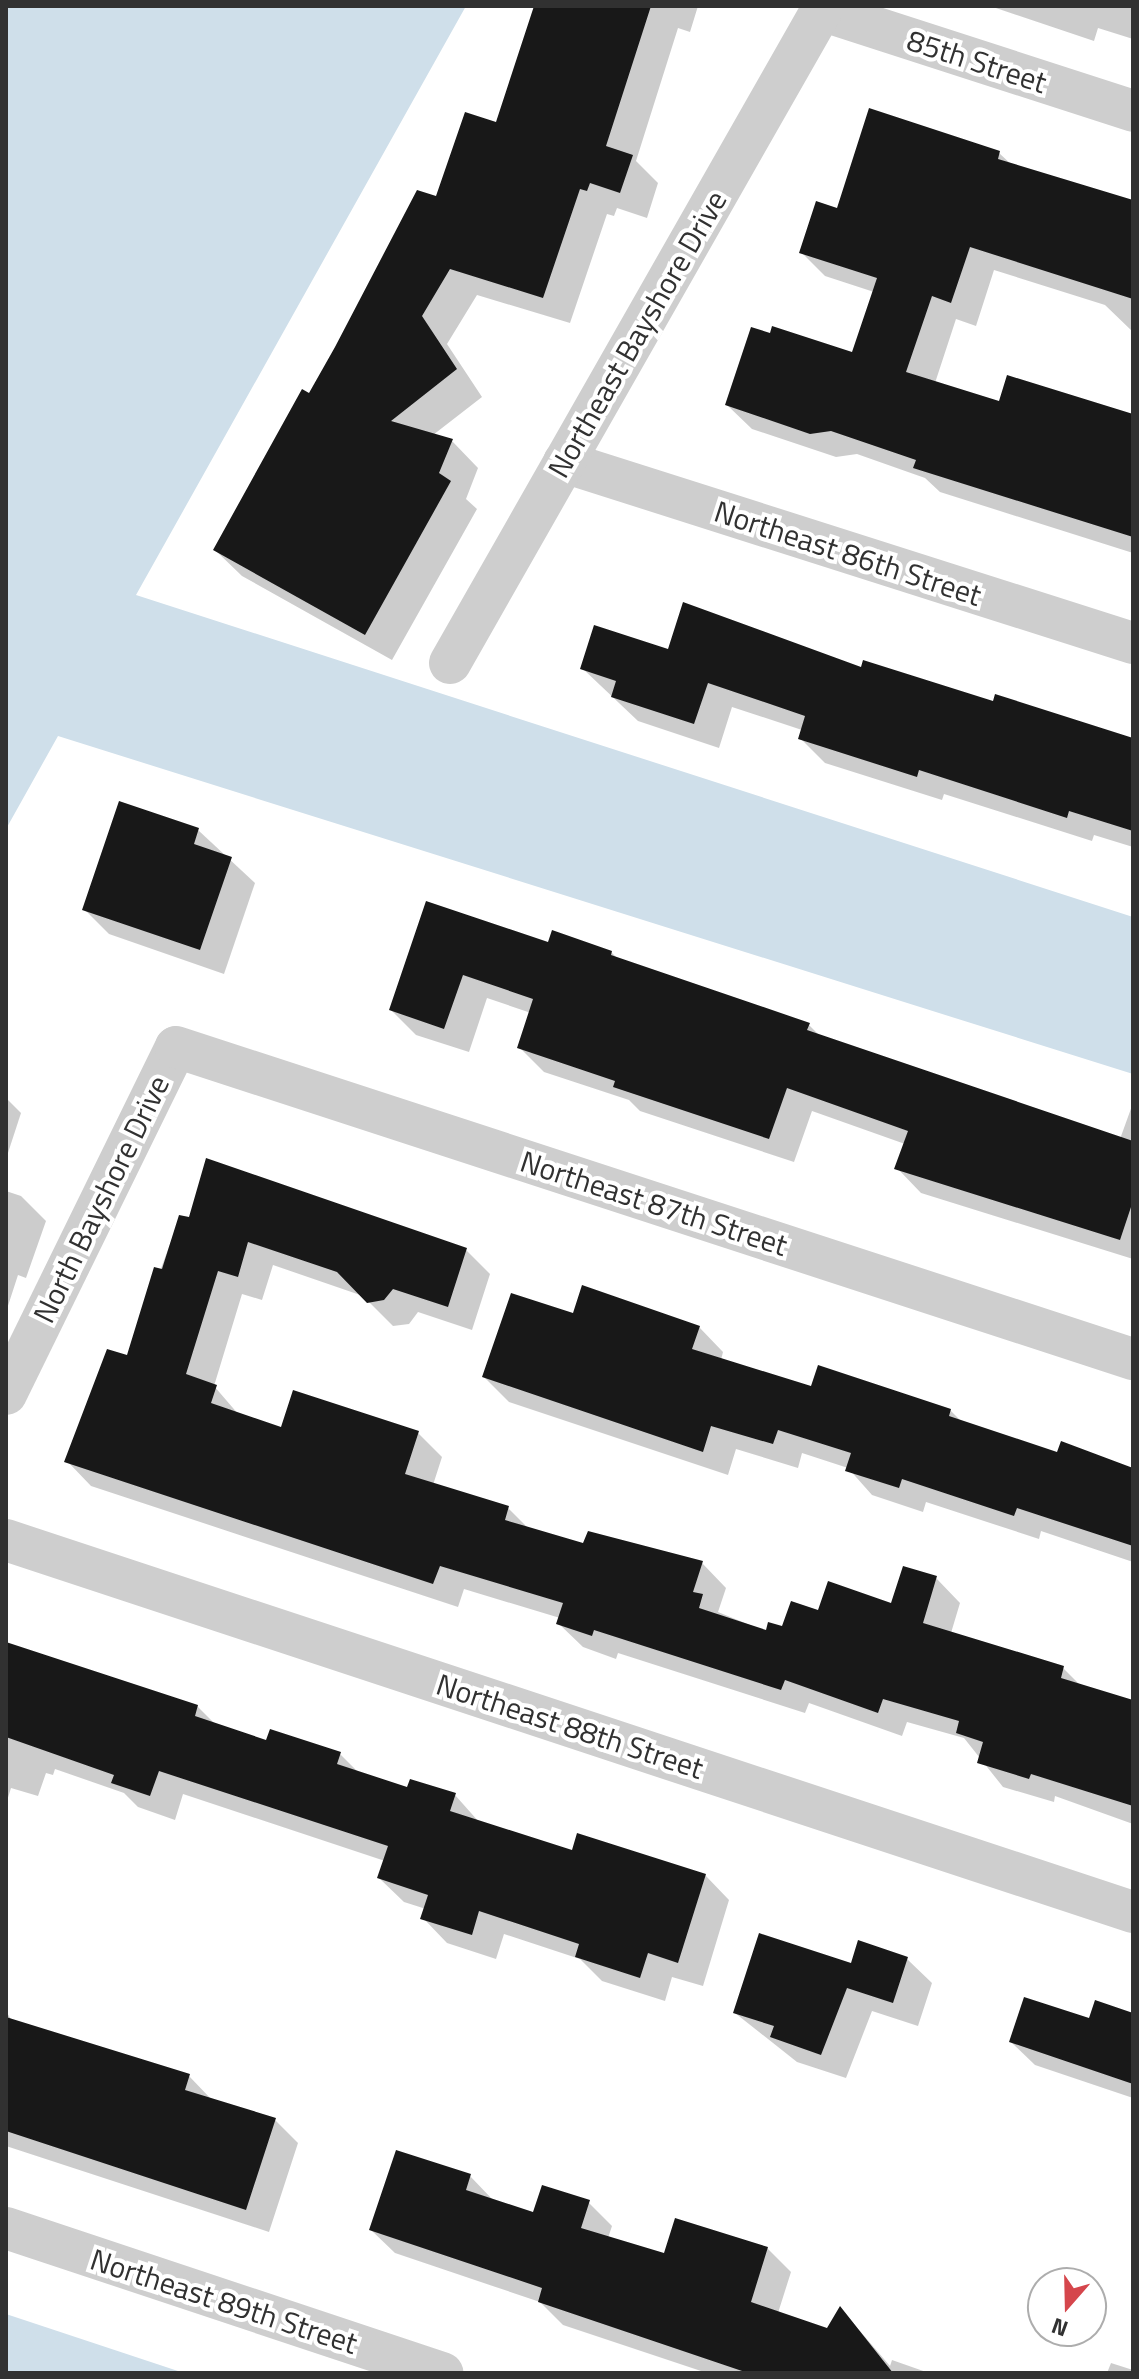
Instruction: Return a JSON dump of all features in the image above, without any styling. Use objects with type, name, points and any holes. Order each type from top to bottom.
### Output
[{"type":"street","name":"85th Street","points":[[822,8],[1133,111]]},
{"type":"street","name":"Northeast Bayshore Drive","points":[[450,663],[822,8]]},
{"type":"street","name":"Northeast 86th Street","points":[[564,462],[1133,643]]},
{"type":"street","name":"Northeast 87th Street","points":[[176,1047],[1133,1359]]},
{"type":"street","name":"North Bayshore Drive","points":[[6,1394],[176,1047]]},
{"type":"street","name":"Northeast 88th Street","points":[[6,1540],[1133,1912]]},
{"type":"street","name":"Northeast 89th Street","points":[[6,2228],[443,2373]]},
{"type":"shaded area","points":[[6,6],[466,6],[136,595],[1133,917],[1133,1074],[58,736],[6,829]]},
{"type":"shaded area","points":[[6,2314],[184,2373],[6,2373]]},
{"type":"building","points":[[534,6],[651,6],[606,146],[633,155],[620,193],[590,183],[587,191],[580,189],[543,298],[450,269],[422,316],[457,369],[391,421],[453,439],[439,473],[451,481],[365,635],[213,550],[302,389],[309,393],[417,190],[436,196],[465,112],[496,122]]},
{"type":"building","points":[[869,108],[1000,151],[998,159],[1133,200],[1133,299],[970,247],[951,303],[932,296],[906,372],[999,401],[1007,375],[1133,414],[1133,537],[913,468],[916,460],[831,431],[810,434],[725,405],[751,327],[770,333],[772,326],[852,352],[877,278],[799,253],[816,201],[837,208]]},
{"type":"building","points":[[683,602],[861,667],[863,660],[993,701],[995,694],[1133,738],[1133,831],[1069,811],[1067,818],[919,770],[917,777],[798,739],[805,716],[708,683],[694,724],[611,697],[616,681],[580,669],[594,625],[668,649]]},
{"type":"building","points":[[119,801],[199,828],[194,844],[232,857],[200,950],[82,910]]},
{"type":"building","points":[[426,901],[548,942],[552,930],[612,951],[611,955],[810,1023],[807,1030],[1133,1141],[1133,1201],[1120,1240],[894,1169],[908,1131],[787,1088],[769,1139],[613,1087],[615,1081],[517,1048],[533,999],[463,975],[444,1029],[389,1010]]},
{"type":"building","points":[[206,1158],[467,1248],[448,1307],[393,1289],[384,1300],[367,1303],[337,1272],[248,1242],[238,1277],[218,1271],[186,1374],[217,1385],[211,1403],[281,1427],[293,1390],[419,1431],[405,1474],[509,1506],[505,1520],[583,1543],[588,1531],[703,1561],[693,1592],[703,1594],[699,1608],[766,1630],[768,1622],[782,1626],[791,1601],[818,1610],[828,1581],[891,1603],[903,1566],[937,1576],[923,1623],[1064,1666],[1061,1678],[1133,1700],[1133,1806],[1031,1774],[1029,1779],[977,1763],[983,1742],[956,1733],[959,1721],[883,1699],[878,1713],[785,1680],[781,1690],[594,1630],[592,1636],[556,1624],[563,1603],[440,1566],[433,1584],[64,1462],[107,1349],[127,1355],[154,1267],[162,1269],[179,1215],[189,1217]]},
{"type":"building","points":[[582,1285],[700,1326],[692,1349],[811,1386],[818,1365],[951,1409],[949,1416],[1057,1452],[1061,1441],[1133,1468],[1133,1546],[1017,1508],[1014,1516],[902,1479],[899,1488],[845,1471],[851,1453],[778,1430],[773,1444],[711,1426],[703,1452],[482,1377],[511,1293],[573,1313]]},
{"type":"building","points":[[6,1642],[198,1705],[195,1716],[266,1740],[270,1729],[341,1752],[337,1764],[407,1787],[410,1779],[456,1793],[450,1811],[572,1850],[577,1833],[706,1874],[678,1963],[648,1953],[640,1978],[575,1957],[579,1944],[479,1911],[472,1935],[420,1919],[428,1895],[377,1878],[388,1846],[159,1771],[150,1796],[111,1783],[114,1775],[6,1737]]},
{"type":"building","points":[[759,1933],[851,1963],[858,1940],[908,1957],[893,2003],[847,1988],[821,2055],[770,2037],[774,2026],[733,2013]]},
{"type":"building","points":[[1024,1997],[1089,2018],[1095,2000],[1133,2013],[1133,2084],[1009,2042]]},
{"type":"building","points":[[6,2017],[190,2074],[185,2090],[276,2118],[246,2210],[6,2131]]},
{"type":"building","points":[[396,2150],[471,2174],[466,2190],[533,2212],[542,2185],[590,2200],[581,2228],[664,2253],[675,2218],[768,2247],[751,2302],[827,2328],[840,2306],[893,2373],[748,2373],[538,2302],[542,2288],[369,2230]]}]
